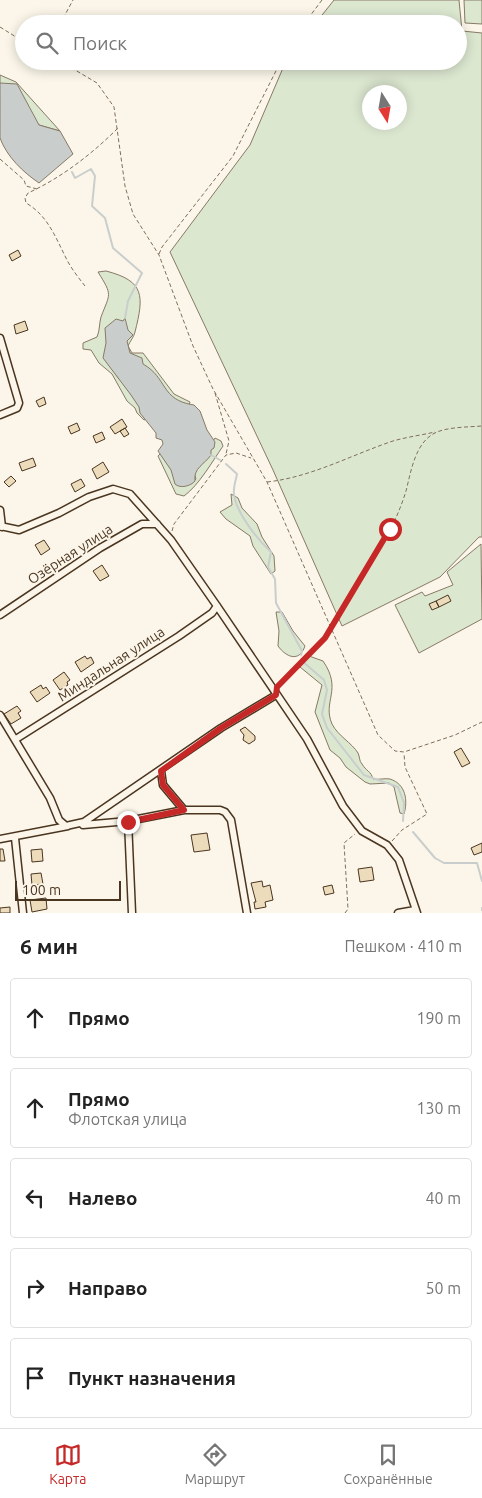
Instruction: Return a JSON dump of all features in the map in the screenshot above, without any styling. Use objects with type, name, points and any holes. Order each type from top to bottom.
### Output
[{"type":"street","points":[[0,338],[18,397],[17,408],[0,416]]},
{"type":"street","points":[[0,510],[1,526],[19,530],[59,513],[89,496],[113,489],[130,494],[171,540],[217,606],[307,739],[344,806],[362,831],[387,845],[399,860],[416,911],[398,913]]},
{"type":"street","name":"Озёрная улица","points":[[0,615],[100,548],[142,524],[157,524]]},
{"type":"street","name":"Миндальная улица","points":[[16,739],[187,630],[212,613],[217,606]]},
{"type":"street","points":[[0,839],[15,838],[84,822],[161,771],[221,728],[276,695]]},
{"type":"street","points":[[0,715],[50,798],[59,820],[66,826],[128,822],[184,810],[220,810],[226,812],[231,820],[247,913]]},
{"type":"street","points":[[161,771],[163,785],[184,810]]},
{"type":"street","points":[[128,822],[132,913]]},
{"type":"street","points":[[15,838],[23,913]]},
{"type":"path","points":[[65,15],[73,0]]},
{"type":"path","points":[[311,15],[322,0]]},
{"type":"path","points":[[0,27],[15,36]]},
{"type":"path","points":[[75,70],[97,83],[114,107],[119,128],[125,186],[133,214],[159,255],[192,346],[213,389],[251,458],[267,482],[378,735],[396,751],[404,752],[482,722]]},
{"type":"path","points":[[159,255],[162,247],[233,156],[276,70]]},
{"type":"path","points":[[85,286],[65,257],[58,237],[38,213],[26,204],[25,198],[28,193],[50,183],[94,150],[119,128]]},
{"type":"path","points":[[0,160],[24,180],[26,186],[38,189]]},
{"type":"path","points":[[171,540],[174,524],[226,455],[228,441],[213,389]]},
{"type":"path","points":[[267,482],[295,477],[395,441],[436,432],[482,426]]},
{"type":"path","points":[[276,695],[277,687],[325,638],[332,628],[390,529],[405,493],[414,459],[424,444],[436,432]]},
{"type":"path","points":[[226,455],[236,453],[251,458]]},
{"type":"path","points":[[387,845],[402,830],[427,814],[404,767],[404,752]]},
{"type":"path","points":[[345,913],[348,909],[344,843],[351,836],[362,831]]},
{"type":"green space","points":[[334,0],[459,0],[460,15],[322,15]]},
{"type":"green space","points":[[464,0],[482,0],[482,24],[467,23],[467,15],[465,15]]},
{"type":"green space","points":[[467,32],[482,33],[482,537],[479,537],[440,577],[342,626],[273,470],[170,252],[250,145],[282,70],[467,70]]},
{"type":"green space","points":[[0,75],[16,82],[60,131],[39,125],[0,86]]},
{"type":"green space","points":[[106,271],[128,280],[135,285],[138,292],[140,309],[134,334],[128,346],[132,353],[143,353],[174,394],[190,402],[189,405],[176,403],[171,399],[149,373],[149,368],[141,366],[124,348],[120,340],[126,330],[122,325],[115,322],[108,332],[115,335],[114,354],[118,369],[115,371],[117,377],[128,388],[147,419],[144,420],[127,401],[112,374],[99,363],[91,350],[83,349],[83,343],[97,337],[98,334],[101,317],[108,299],[108,290],[98,272]]},
{"type":"green space","points":[[215,438],[221,441],[223,446],[205,473],[184,496],[176,494],[158,456],[161,453],[192,483],[196,479],[194,473]]},
{"type":"green space","points":[[231,494],[238,498],[242,508],[257,524],[262,537],[274,556],[275,571],[271,574],[253,546],[250,536],[226,519],[220,512],[232,505]]},
{"type":"green space","points":[[481,544],[482,619],[419,653],[395,605],[422,592],[425,596],[453,585],[447,572]]},
{"type":"green space","points":[[276,612],[282,612],[293,631],[305,646],[299,655],[288,655],[278,646],[279,631]]},
{"type":"green space","points":[[309,656],[323,661],[329,671],[332,688],[329,709],[332,724],[358,753],[361,763],[373,779],[390,779],[403,789],[406,799],[404,814],[400,813],[394,787],[389,783],[370,784],[365,782],[346,767],[340,758],[330,750],[315,712],[322,685],[300,667],[300,663]]},
{"type":"shaded area","points":[[0,83],[17,84],[39,125],[60,131],[73,154],[39,183],[16,163],[7,152],[0,138]]},
{"type":"shaded area","points":[[125,318],[128,330],[133,335],[127,341],[130,353],[142,358],[143,364],[157,376],[170,394],[183,402],[194,405],[200,411],[207,430],[215,442],[211,455],[196,473],[195,481],[188,485],[182,487],[175,484],[171,470],[158,451],[163,444],[162,440],[156,438],[156,433],[140,413],[139,407],[103,358],[106,343],[105,328],[116,319],[123,321]]},
{"type":"building","points":[[18,250],[21,256],[12,261],[9,255]]},
{"type":"building","points":[[25,321],[28,330],[16,334],[14,325]]},
{"type":"building","points":[[44,397],[46,404],[39,407],[36,401]]},
{"type":"building","points":[[122,419],[127,427],[115,434],[110,427]]},
{"type":"building","points":[[77,423],[80,430],[71,434],[68,427]]},
{"type":"building","points":[[125,428],[129,434],[124,437],[120,431]]},
{"type":"building","points":[[102,432],[105,439],[96,443],[93,436]]},
{"type":"building","points":[[33,458],[36,466],[22,471],[19,463]]},
{"type":"building","points":[[103,462],[109,472],[97,479],[92,469]]},
{"type":"building","points":[[11,476],[16,481],[9,487],[4,482]]},
{"type":"building","points":[[81,479],[85,486],[75,492],[71,484]]},
{"type":"building","points":[[44,540],[50,549],[41,555],[35,545]]},
{"type":"building","points":[[102,565],[109,576],[100,581],[93,571]]},
{"type":"building","points":[[448,595],[451,601],[439,607],[436,601]]},
{"type":"building","points":[[436,601],[439,607],[432,610],[429,604]]},
{"type":"building","points":[[85,656],[87,659],[91,657],[94,663],[81,672],[75,662]]},
{"type":"building","points":[[64,672],[70,680],[67,682],[68,685],[60,690],[53,680]]},
{"type":"building","points":[[41,685],[43,689],[46,687],[50,693],[37,702],[30,692]]},
{"type":"building","points":[[17,706],[21,711],[18,713],[21,718],[11,724],[4,714]]},
{"type":"building","points":[[245,727],[255,736],[255,740],[249,744],[243,740],[244,735],[240,730]]},
{"type":"building","points":[[461,748],[470,763],[462,767],[454,752]]},
{"type":"building","points":[[207,833],[210,850],[194,852],[191,835]]},
{"type":"building","points":[[482,843],[482,852],[474,855],[471,848]]},
{"type":"building","points":[[0,849],[3,849],[5,861],[0,861]]},
{"type":"building","points":[[42,849],[43,861],[32,862],[31,850]]},
{"type":"building","points":[[372,867],[374,880],[360,882],[358,869]]},
{"type":"building","points":[[41,873],[43,884],[32,885],[31,874]]},
{"type":"building","points":[[262,881],[263,887],[270,885],[273,900],[265,902],[266,907],[255,909],[254,902],[256,902],[251,883]]},
{"type":"building","points":[[332,885],[334,893],[325,895],[323,887]]},
{"type":"building","points":[[46,898],[47,909],[32,912],[30,900]]},
{"type":"building","points":[[10,907],[10,913],[0,913],[0,908]]},
{"type":"waterway","points":[[72,172],[75,178],[91,169],[95,176],[92,206],[105,218],[113,248],[142,273],[128,301],[125,318]]},
{"type":"waterway","points":[[211,455],[220,460]]},
{"type":"waterway","points":[[226,464],[237,474],[234,492],[243,518],[271,552],[268,567],[275,579],[276,603],[302,651],[301,655]]},
{"type":"waterway","points":[[302,661],[324,680],[327,690],[322,714],[327,728],[364,775],[398,787],[404,803],[403,821]]},
{"type":"waterway","points":[[413,832],[435,858],[444,863],[477,863],[482,881]]},
{"type":"route","points":[[128,822],[184,810],[163,785],[161,771],[221,728],[256,705],[276,695],[277,687],[325,638],[390,529]]}]
